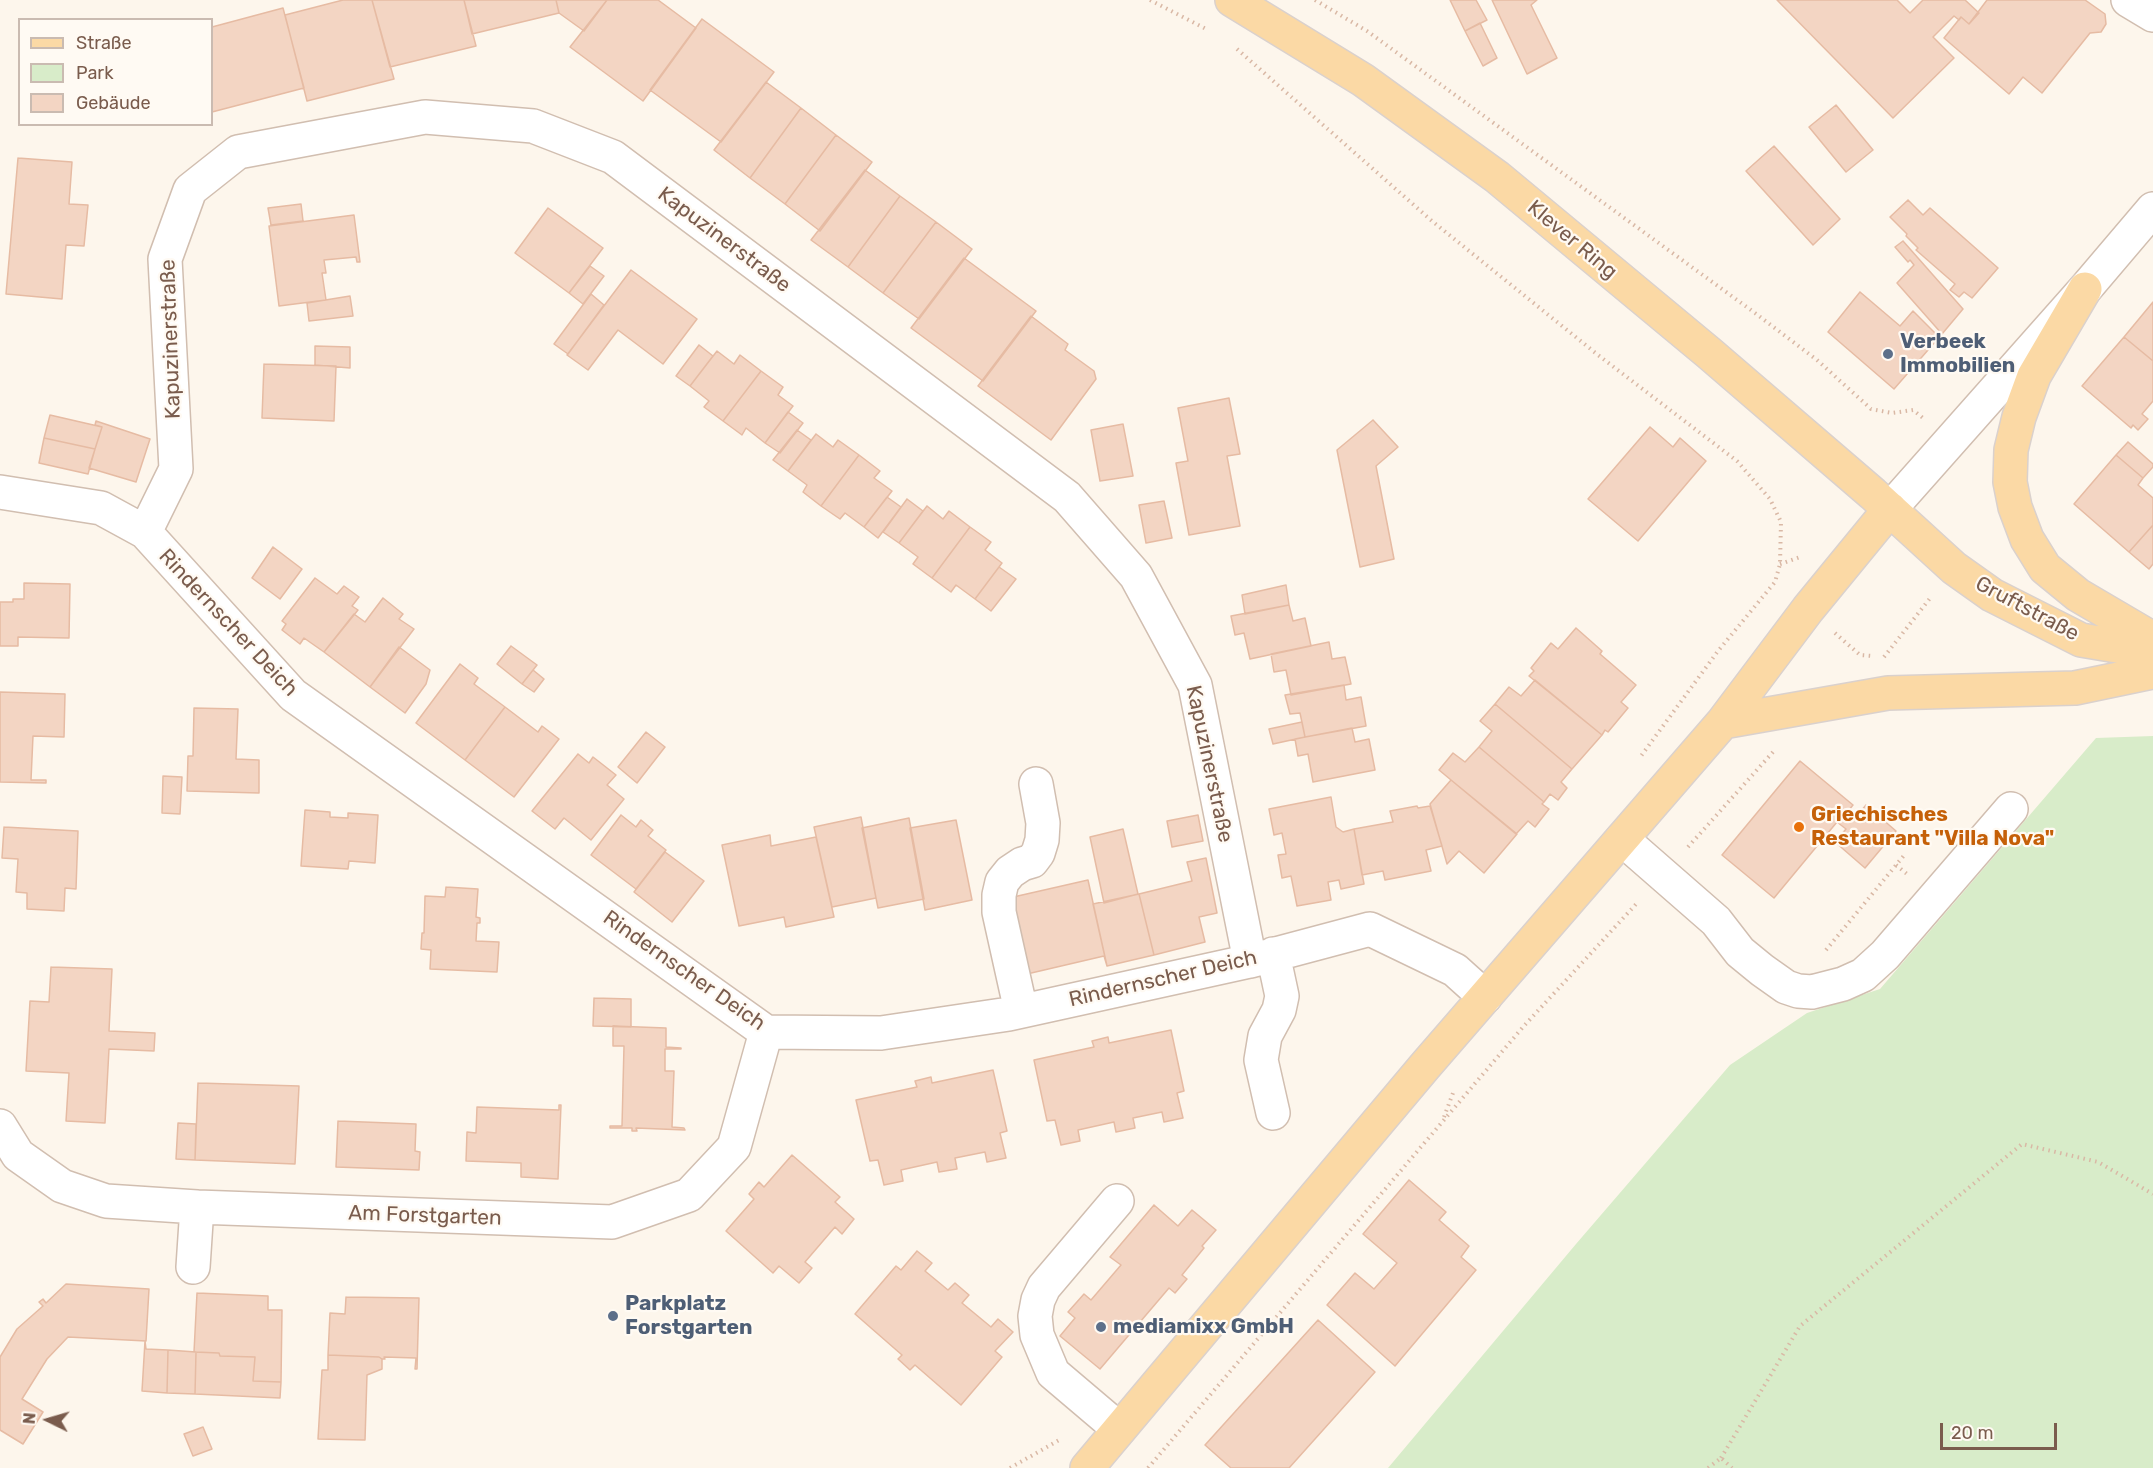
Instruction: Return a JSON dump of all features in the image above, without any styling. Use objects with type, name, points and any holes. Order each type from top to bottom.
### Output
[{"type":"main road","name":"Klever Ring","points":[[1232,0],[1363,80],[1497,177],[1709,353],[1890,509]]},
{"type":"main road","points":[[2085,289],[2034,376],[2019,417],[2011,450],[2012,490],[2015,507],[2027,538],[2045,568],[2078,595],[2153,639]]},
{"type":"main road","name":"Gruftstraße","points":[[1890,509],[1953,568],[1992,595],[2081,640],[2153,652]]},
{"type":"main road","points":[[1087,1468],[1485,997],[1723,722],[1808,609],[1890,509]]},
{"type":"main road","points":[[1723,722],[1888,693],[2075,688],[2153,672]]},
{"type":"street","points":[[2128,0],[2153,15]]},
{"type":"street","name":"Kapuzinerstraße","points":[[145,532],[176,469],[165,259],[190,190],[238,152],[426,117],[533,126],[613,157],[1067,497],[1136,576],[1195,685],[1261,958],[1282,996],[1279,1010],[1265,1036],[1262,1052],[1273,1113]]},
{"type":"street","points":[[1890,509],[2153,209]]},
{"type":"street","name":"Rindernscher Deich","points":[[0,492],[101,508],[145,532],[293,695],[766,1032],[881,1034],[1021,1011],[1261,958],[1370,929],[1455,970],[1485,997]]},
{"type":"street","points":[[1021,1011],[999,912],[999,895],[1002,882],[1010,872],[1032,861],[1038,853],[1042,840],[1043,823],[1036,784]]},
{"type":"street","points":[[1622,839],[1716,921],[1740,952],[1762,970],[1786,987],[1812,992],[1843,984],[1863,975],[1885,955],[2011,809]]},
{"type":"street","name":"Am Forstgarten","points":[[0,1126],[18,1155],[62,1186],[106,1201],[197,1207],[612,1222],[689,1195],[734,1147],[766,1032]]},
{"type":"street","points":[[1117,1201],[1044,1287],[1038,1300],[1035,1316],[1038,1335],[1053,1374],[1119,1429]]},
{"type":"street","points":[[193,1267],[197,1207]]},
{"type":"path","points":[[1150,0],[1217,35]]},
{"type":"path","points":[[1315,0],[1367,31],[1755,313],[1817,360],[1871,409],[1892,413],[1913,410],[1932,424]]},
{"type":"path","points":[[1235,48],[1432,221],[1598,355],[1737,461],[1770,499],[1781,522],[1780,564],[1775,582],[1718,651],[1635,764]]},
{"type":"path","points":[[1793,990],[1905,853]]},
{"type":"path","points":[[1148,1468],[1523,1027]]},
{"type":"path","points":[[1708,1468],[1721,1458],[1800,1326],[2022,1144],[2098,1162],[2153,1194]]},
{"type":"path","points":[[1721,1458],[1732,1468]]},
{"type":"green space","points":[[2153,736],[2153,1468],[1388,1468],[1730,1065],[1807,1013],[1880,989],[2096,738]]},
{"type":"building","points":[[343,0],[372,0],[394,79],[307,101],[285,15]]},
{"type":"building","points":[[372,0],[464,0],[476,46],[390,67]]},
{"type":"building","points":[[464,0],[556,0],[559,13],[472,34]]},
{"type":"building","points":[[556,0],[607,0],[584,31],[559,13]]},
{"type":"building","points":[[607,0],[658,0],[696,28],[643,101],[570,47]]},
{"type":"building","points":[[1450,0],[1476,0],[1487,20],[1465,31]]},
{"type":"building","points":[[1492,0],[1537,0],[1531,5],[1557,58],[1527,74]]},
{"type":"building","points":[[1777,0],[1897,0],[1910,13],[1923,0],[1965,0],[1979,13],[1969,24],[1961,17],[1959,20],[1954,16],[1933,37],[1954,58],[1893,118]]},
{"type":"building","points":[[1987,0],[2085,0],[2105,14],[2106,24],[2101,32],[2090,33],[2042,93],[2023,77],[2009,94],[1944,38],[1961,17],[1969,24]]},
{"type":"building","points":[[283,8],[304,88],[213,112],[213,27]]},
{"type":"building","points":[[702,19],[774,72],[721,142],[650,90]]},
{"type":"building","points":[[1480,23],[1497,58],[1483,66],[1465,31]]},
{"type":"building","points":[[766,82],[801,108],[750,178],[714,150]]},
{"type":"building","points":[[1836,105],[1873,150],[1846,172],[1809,127]]},
{"type":"building","points":[[801,108],[836,135],[785,204],[750,178]]},
{"type":"building","points":[[836,135],[872,162],[820,231],[785,204]]},
{"type":"building","points":[[1774,146],[1840,219],[1813,245],[1746,171]]},
{"type":"building","points":[[18,158],[72,162],[69,204],[88,205],[84,246],[66,245],[62,299],[6,294]]},
{"type":"building","points":[[865,170],[900,196],[848,267],[811,240]]},
{"type":"building","points":[[900,196],[936,222],[883,293],[848,267]]},
{"type":"building","points":[[1908,200],[1923,215],[1930,208],[1998,268],[1972,298],[1964,292],[1959,297],[1950,290],[1955,284],[1916,250],[1918,248],[1906,236],[1907,234],[1890,217]]},
{"type":"building","points":[[301,204],[303,221],[271,225],[268,208]]},
{"type":"building","points":[[548,208],[603,248],[569,293],[515,253]]},
{"type":"building","points":[[354,215],[360,262],[357,262],[356,257],[324,260],[326,273],[322,273],[326,300],[279,306],[269,226]]},
{"type":"building","points":[[936,222],[972,249],[919,319],[883,293]]},
{"type":"building","points":[[1903,241],[1963,309],[1942,334],[1897,283],[1914,265],[1910,260],[1908,262],[1895,247]]},
{"type":"building","points":[[964,258],[1036,311],[983,381],[911,328]]},
{"type":"building","points":[[590,266],[604,276],[583,304],[569,293]]},
{"type":"building","points":[[631,270],[697,319],[663,364],[618,330],[588,370],[567,355]]},
{"type":"building","points":[[1860,292],[1900,326],[1913,311],[1937,335],[1939,332],[1942,334],[1894,389],[1828,332]]},
{"type":"building","points":[[591,294],[604,305],[568,354],[554,344]]},
{"type":"building","points":[[350,296],[353,316],[309,321],[307,303]]},
{"type":"building","points":[[2153,302],[2153,361],[2124,337]]},
{"type":"building","points":[[1031,316],[1068,344],[1065,350],[1094,371],[1096,379],[1051,440],[978,386]]},
{"type":"building","points":[[2124,337],[2153,361],[2153,401],[2142,414],[2148,419],[2138,430],[2133,425],[2131,428],[2082,386]]},
{"type":"building","points":[[699,345],[713,356],[690,386],[676,376]]},
{"type":"building","points":[[315,346],[350,347],[350,368],[315,365]]},
{"type":"building","points":[[717,351],[734,364],[740,355],[761,371],[723,421],[704,407],[709,401],[690,386]]},
{"type":"building","points":[[264,364],[336,366],[334,421],[262,418]]},
{"type":"building","points":[[761,371],[783,387],[778,395],[793,406],[765,443],[746,428],[742,435],[723,421]]},
{"type":"building","points":[[1229,398],[1240,454],[1227,456],[1240,526],[1189,535],[1176,463],[1188,461],[1178,408]]},
{"type":"building","points":[[788,412],[803,423],[780,453],[765,443]]},
{"type":"building","points":[[50,415],[102,427],[95,449],[44,438]]},
{"type":"building","points":[[1373,420],[1398,447],[1376,466],[1394,559],[1360,567],[1337,450]]},
{"type":"building","points":[[96,421],[150,439],[136,482],[89,468],[102,427],[95,425]]},
{"type":"building","points":[[1123,424],[1133,476],[1100,481],[1091,430]]},
{"type":"building","points":[[1650,427],[1673,447],[1680,438],[1706,461],[1638,541],[1588,499]]},
{"type":"building","points":[[797,430],[811,440],[788,471],[773,460]]},
{"type":"building","points":[[816,434],[833,447],[838,440],[859,455],[821,506],[803,492],[807,485],[788,471]]},
{"type":"building","points":[[44,438],[95,449],[88,474],[39,463]]},
{"type":"building","points":[[2128,442],[2153,464],[2143,478],[2116,455]]},
{"type":"building","points":[[859,455],[880,471],[874,478],[892,491],[864,527],[845,513],[840,519],[821,506]]},
{"type":"building","points":[[2116,455],[2143,478],[2138,485],[2153,498],[2153,525],[2129,552],[2074,504]]},
{"type":"building","points":[[887,497],[901,507],[878,538],[864,527]]},
{"type":"building","points":[[907,499],[923,511],[899,543],[883,532]]},
{"type":"building","points":[[1164,501],[1172,538],[1146,543],[1139,505]]},
{"type":"building","points":[[927,506],[943,519],[949,511],[970,527],[932,578],[913,564],[918,557],[899,543]]},
{"type":"building","points":[[2153,525],[2153,564],[2149,569],[2129,552]]},
{"type":"building","points":[[970,527],[991,542],[985,550],[1002,563],[975,599],[956,585],[951,592],[932,578]]},
{"type":"building","points":[[273,547],[302,569],[280,599],[252,578]]},
{"type":"building","points":[[999,567],[1016,579],[991,611],[975,599]]},
{"type":"building","points":[[315,578],[337,594],[344,586],[359,597],[352,606],[358,610],[324,652],[304,638],[300,644],[282,630],[286,624],[282,621]]},
{"type":"building","points":[[24,583],[70,584],[69,638],[18,637],[18,646],[0,646],[0,602],[24,599]]},
{"type":"building","points":[[1286,585],[1289,605],[1245,614],[1242,595]]},
{"type":"building","points":[[383,598],[403,614],[399,619],[414,629],[370,687],[324,652],[354,614],[365,622]]},
{"type":"building","points":[[1289,605],[1293,621],[1305,618],[1311,646],[1250,659],[1244,633],[1235,635],[1231,616]]},
{"type":"building","points":[[1576,628],[1602,651],[1600,654],[1636,685],[1621,702],[1628,708],[1608,732],[1605,730],[1602,735],[1529,676],[1534,671],[1531,668],[1551,643],[1558,649]]},
{"type":"building","points":[[1329,642],[1332,659],[1345,657],[1351,684],[1291,695],[1286,670],[1274,672],[1271,654]]},
{"type":"building","points":[[511,646],[537,665],[522,684],[497,664]]},
{"type":"building","points":[[399,647],[430,670],[426,684],[405,713],[370,687]]},
{"type":"building","points":[[460,664],[478,678],[474,684],[505,707],[465,760],[416,723]]},
{"type":"building","points":[[533,670],[544,679],[534,692],[522,684]]},
{"type":"building","points":[[1535,680],[1602,735],[1572,769],[1495,704],[1509,687],[1521,696]]},
{"type":"building","points":[[1344,685],[1346,700],[1361,697],[1366,726],[1305,737],[1300,713],[1290,714],[1285,695]]},
{"type":"building","points":[[0,692],[65,694],[64,737],[33,736],[31,780],[46,780],[46,783],[0,782]]},
{"type":"building","points":[[1495,704],[1572,769],[1561,782],[1567,788],[1558,800],[1550,794],[1544,802],[1479,747],[1492,731],[1480,721]]},
{"type":"building","points":[[505,707],[538,732],[542,726],[559,739],[514,797],[465,760]]},
{"type":"building","points":[[194,708],[238,709],[236,759],[259,760],[259,793],[187,791],[188,756],[193,756]]},
{"type":"building","points":[[1302,722],[1305,737],[1273,744],[1269,729]]},
{"type":"building","points":[[1352,728],[1355,742],[1369,739],[1375,770],[1313,782],[1308,754],[1298,756],[1295,739]]},
{"type":"building","points":[[646,732],[665,747],[637,783],[618,767]]},
{"type":"building","points":[[1479,747],[1544,802],[1542,804],[1549,809],[1535,827],[1528,821],[1516,834],[1439,770],[1453,753],[1465,762]]},
{"type":"building","points":[[578,754],[589,763],[593,757],[616,775],[607,785],[624,799],[591,840],[564,818],[555,829],[532,811]]},
{"type":"building","points":[[1800,761],[1853,805],[1849,810],[1856,817],[1866,805],[1896,831],[1865,868],[1835,842],[1846,829],[1837,822],[1774,898],[1722,855]]},
{"type":"building","points":[[163,776],[182,777],[180,814],[162,813]]},
{"type":"building","points":[[1451,780],[1517,834],[1484,873],[1459,851],[1447,864],[1430,804]]},
{"type":"building","points":[[1331,797],[1336,827],[1343,832],[1354,829],[1364,884],[1341,889],[1339,880],[1328,882],[1331,900],[1297,906],[1291,876],[1282,878],[1278,855],[1286,854],[1282,833],[1274,835],[1269,809]]},
{"type":"building","points":[[1417,806],[1418,808],[1430,806],[1442,846],[1426,850],[1431,871],[1385,880],[1383,871],[1362,875],[1354,829],[1393,822],[1390,811]]},
{"type":"building","points":[[305,810],[330,812],[330,817],[348,818],[348,813],[378,815],[375,863],[349,861],[348,869],[301,866]]},
{"type":"building","points":[[621,815],[636,827],[641,820],[653,830],[648,836],[666,850],[636,889],[591,855]]},
{"type":"building","points":[[1198,815],[1203,841],[1172,847],[1167,821]]},
{"type":"building","points":[[861,817],[876,898],[832,907],[814,827]]},
{"type":"building","points":[[909,818],[924,899],[878,908],[862,828]]},
{"type":"building","points":[[956,820],[972,900],[925,910],[910,828]]},
{"type":"building","points":[[4,827],[78,831],[76,889],[65,888],[64,911],[27,909],[27,893],[16,892],[18,859],[2,858]]},
{"type":"building","points":[[1123,829],[1138,894],[1104,903],[1090,837]]},
{"type":"building","points":[[770,835],[771,846],[816,837],[834,917],[786,927],[784,917],[739,926],[722,845]]},
{"type":"building","points":[[665,852],[704,881],[672,922],[634,892]]},
{"type":"building","points":[[1206,858],[1217,913],[1199,917],[1205,942],[1154,955],[1139,894],[1192,881],[1187,862]]},
{"type":"building","points":[[1088,880],[1107,966],[1104,956],[1027,974],[1009,898]]},
{"type":"building","points":[[446,887],[478,889],[476,917],[480,918],[480,923],[477,923],[476,941],[499,942],[497,972],[430,969],[431,950],[421,949],[425,896],[445,897]]},
{"type":"building","points":[[1139,894],[1154,955],[1107,966],[1093,904]]},
{"type":"building","points":[[51,967],[112,969],[109,1031],[155,1033],[154,1051],[109,1049],[105,1123],[66,1121],[69,1073],[26,1071],[30,1001],[49,1002]]},
{"type":"building","points":[[594,998],[631,999],[631,1027],[593,1026]]},
{"type":"building","points":[[613,1026],[666,1028],[666,1047],[681,1048],[665,1049],[665,1071],[674,1071],[672,1127],[685,1130],[636,1128],[637,1131],[632,1131],[632,1128],[610,1128],[610,1126],[622,1126],[624,1046],[613,1046]]},
{"type":"building","points":[[1171,1030],[1184,1091],[1177,1093],[1183,1118],[1164,1122],[1162,1112],[1133,1118],[1135,1128],[1116,1132],[1114,1122],[1078,1130],[1080,1141],[1061,1145],[1055,1120],[1047,1121],[1034,1060],[1094,1047],[1092,1041],[1108,1037],[1109,1043]]},
{"type":"building","points":[[993,1070],[1007,1131],[1000,1133],[1006,1158],[987,1162],[985,1152],[955,1158],[957,1169],[939,1172],[937,1162],[901,1170],[903,1181],[884,1185],[878,1160],[870,1161],[856,1100],[917,1087],[915,1081],[931,1077],[932,1083]]},
{"type":"building","points":[[198,1083],[299,1086],[295,1164],[195,1160]]},
{"type":"building","points":[[559,1105],[561,1105],[558,1179],[521,1177],[521,1163],[466,1161],[467,1132],[476,1133],[477,1107],[559,1110]]},
{"type":"building","points":[[338,1121],[416,1124],[415,1151],[420,1152],[419,1170],[336,1167]]},
{"type":"building","points":[[178,1123],[196,1124],[195,1160],[176,1159]]},
{"type":"building","points":[[792,1155],[840,1197],[835,1202],[854,1219],[842,1234],[835,1227],[805,1262],[812,1268],[799,1283],[779,1266],[773,1273],[726,1231],[754,1199],[749,1194],[759,1182],[764,1187]]},
{"type":"building","points":[[1409,1180],[1446,1212],[1439,1220],[1469,1246],[1461,1257],[1476,1270],[1395,1366],[1327,1305],[1355,1273],[1374,1289],[1397,1263],[1363,1234]]},
{"type":"building","points":[[1154,1205],[1178,1226],[1192,1210],[1216,1230],[1182,1275],[1187,1279],[1175,1293],[1169,1288],[1100,1369],[1060,1336],[1075,1318],[1068,1312],[1084,1294],[1091,1300],[1121,1265],[1110,1257]]},
{"type":"building","points":[[917,1251],[932,1263],[925,1271],[948,1290],[955,1283],[969,1295],[962,1303],[991,1327],[998,1319],[1013,1332],[995,1351],[1002,1357],[961,1405],[915,1365],[910,1370],[898,1359],[902,1355],[855,1314],[896,1266],[901,1270]]},
{"type":"building","points":[[66,1284],[149,1289],[146,1341],[68,1337],[47,1359],[22,1399],[43,1412],[23,1444],[0,1430],[0,1357],[17,1329],[43,1306],[39,1302],[43,1299],[46,1303]]},
{"type":"building","points":[[197,1293],[268,1296],[268,1310],[282,1310],[281,1382],[253,1381],[255,1357],[220,1356],[219,1353],[194,1352]]},
{"type":"building","points":[[346,1297],[419,1298],[417,1369],[415,1369],[416,1358],[384,1357],[385,1359],[382,1359],[328,1355],[330,1313],[345,1314]]},
{"type":"building","points":[[1318,1320],[1375,1372],[1289,1468],[1231,1468],[1205,1445]]},
{"type":"building","points":[[145,1341],[146,1349],[168,1350],[167,1393],[142,1391]]},
{"type":"building","points":[[168,1350],[196,1352],[195,1394],[167,1393]]},
{"type":"building","points":[[196,1352],[219,1353],[220,1356],[255,1357],[253,1381],[281,1382],[280,1398],[195,1394]]},
{"type":"building","points":[[328,1355],[382,1359],[382,1369],[367,1375],[365,1440],[318,1439],[322,1370],[328,1370]]},
{"type":"building","points":[[203,1427],[212,1449],[193,1456],[184,1434]]},
{"type":"place","name":"Verbeek Immobilien","points":[[1888,354]]},
{"type":"place","name":"Griechisches Restaurant \"Villa Nova\"","points":[[1799,827]]},
{"type":"place","name":"Parkplatz Forstgarten","points":[[613,1316]]},
{"type":"place","name":"mediamixx GmbH","points":[[1101,1327]]}]
